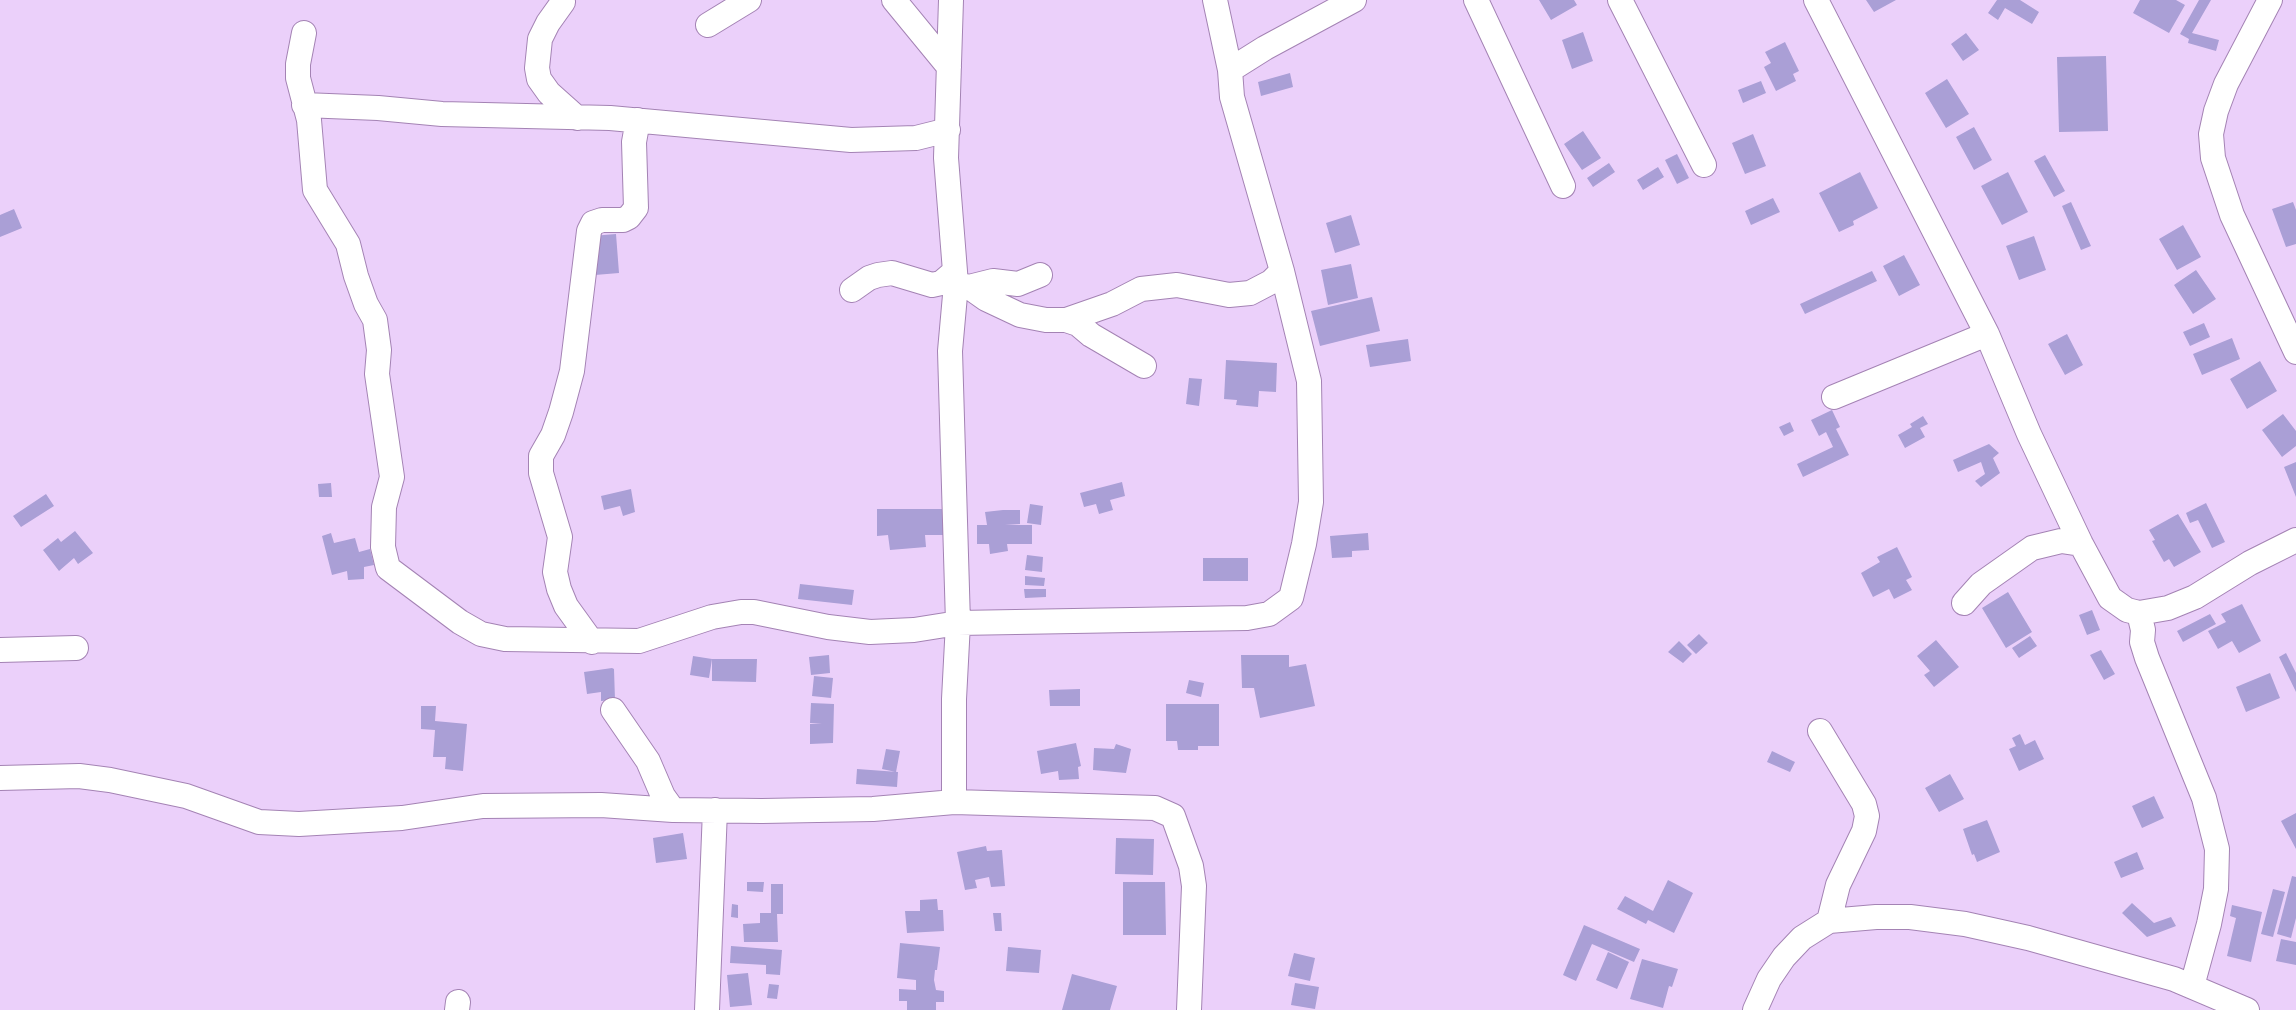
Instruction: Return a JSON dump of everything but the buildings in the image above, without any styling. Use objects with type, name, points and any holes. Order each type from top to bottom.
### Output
[{"type":"street","points":[[708,25],[749,0]]},
{"type":"street","points":[[894,0],[949,67]]},
{"type":"street","points":[[951,0],[946,158],[960,281],[950,351],[958,623],[954,699],[954,802]]},
{"type":"street","points":[[304,33],[298,78],[309,120],[315,190],[348,244],[361,290],[375,320],[379,350],[377,374],[392,477],[384,507],[383,547],[388,568],[460,622],[481,634],[505,638],[592,642],[639,641],[712,617],[741,612],[754,612],[870,632],[914,630],[958,623],[1247,618],[1269,614],[1291,598],[1304,544],[1311,502],[1312,441],[1309,380],[1282,270],[1232,97],[1230,70],[1215,0]]},
{"type":"street","points":[[1230,70],[1265,48],[1354,0]]},
{"type":"street","points":[[1476,0],[1563,186]]},
{"type":"street","points":[[1620,0],[1704,165]]},
{"type":"street","points":[[1816,0],[1987,334],[2029,434],[2081,544],[2110,598],[2127,610],[2139,613],[2168,608],[2195,597],[2250,563],[2296,540]]},
{"type":"street","points":[[2270,0],[2226,84],[2216,111],[2211,134],[2213,158],[2232,215],[2296,352]]},
{"type":"street","points":[[562,2],[540,39],[537,68],[539,79],[550,93],[577,118]]},
{"type":"street","points":[[304,105],[378,108],[442,114],[638,120],[851,140],[916,138],[948,130]]},
{"type":"street","points":[[592,642],[566,606],[559,590],[555,572],[560,537],[541,473],[541,456],[562,412],[572,371],[588,231],[593,223],[602,220],[622,220],[629,217],[636,208],[634,142],[638,120]]},
{"type":"street","points":[[1066,320],[1112,304],[1141,290],[1177,285],[1229,295],[1250,293],[1271,282],[1282,270]]},
{"type":"street","points":[[852,290],[868,278],[892,273],[932,284],[960,281],[993,281],[1018,284],[1040,275]]},
{"type":"street","points":[[960,281],[986,299],[1020,315],[1046,320],[1066,320],[1078,324],[1091,335],[1144,366]]},
{"type":"street","points":[[1834,397],[1987,334]]},
{"type":"street","points":[[1964,603],[1981,584],[2032,548],[2061,542],[2081,544]]},
{"type":"street","points":[[2139,613],[2143,630],[2142,642],[2147,658],[2204,798],[2216,849],[2216,889],[2209,924],[2192,986]]},
{"type":"street","points":[[0,650],[76,648]]},
{"type":"street","points":[[613,710],[648,761],[664,796],[673,810]]},
{"type":"street","points":[[1820,731],[1864,804],[1867,816],[1864,832],[1838,885],[1829,921]]},
{"type":"street","points":[[0,778],[80,776],[110,780],[186,796],[259,822],[299,824],[330,824],[418,816],[483,806],[601,805],[673,810],[873,809],[954,802],[1155,808],[1173,816],[1191,866],[1194,886],[1189,1010]]},
{"type":"street","points":[[707,1010],[715,810]]},
{"type":"street","points":[[1755,1010],[1769,979],[1784,957],[1802,938],[1829,921],[1847,918],[1910,917],[1965,924],[2094,955],[2174,979],[2247,1010]]}]
